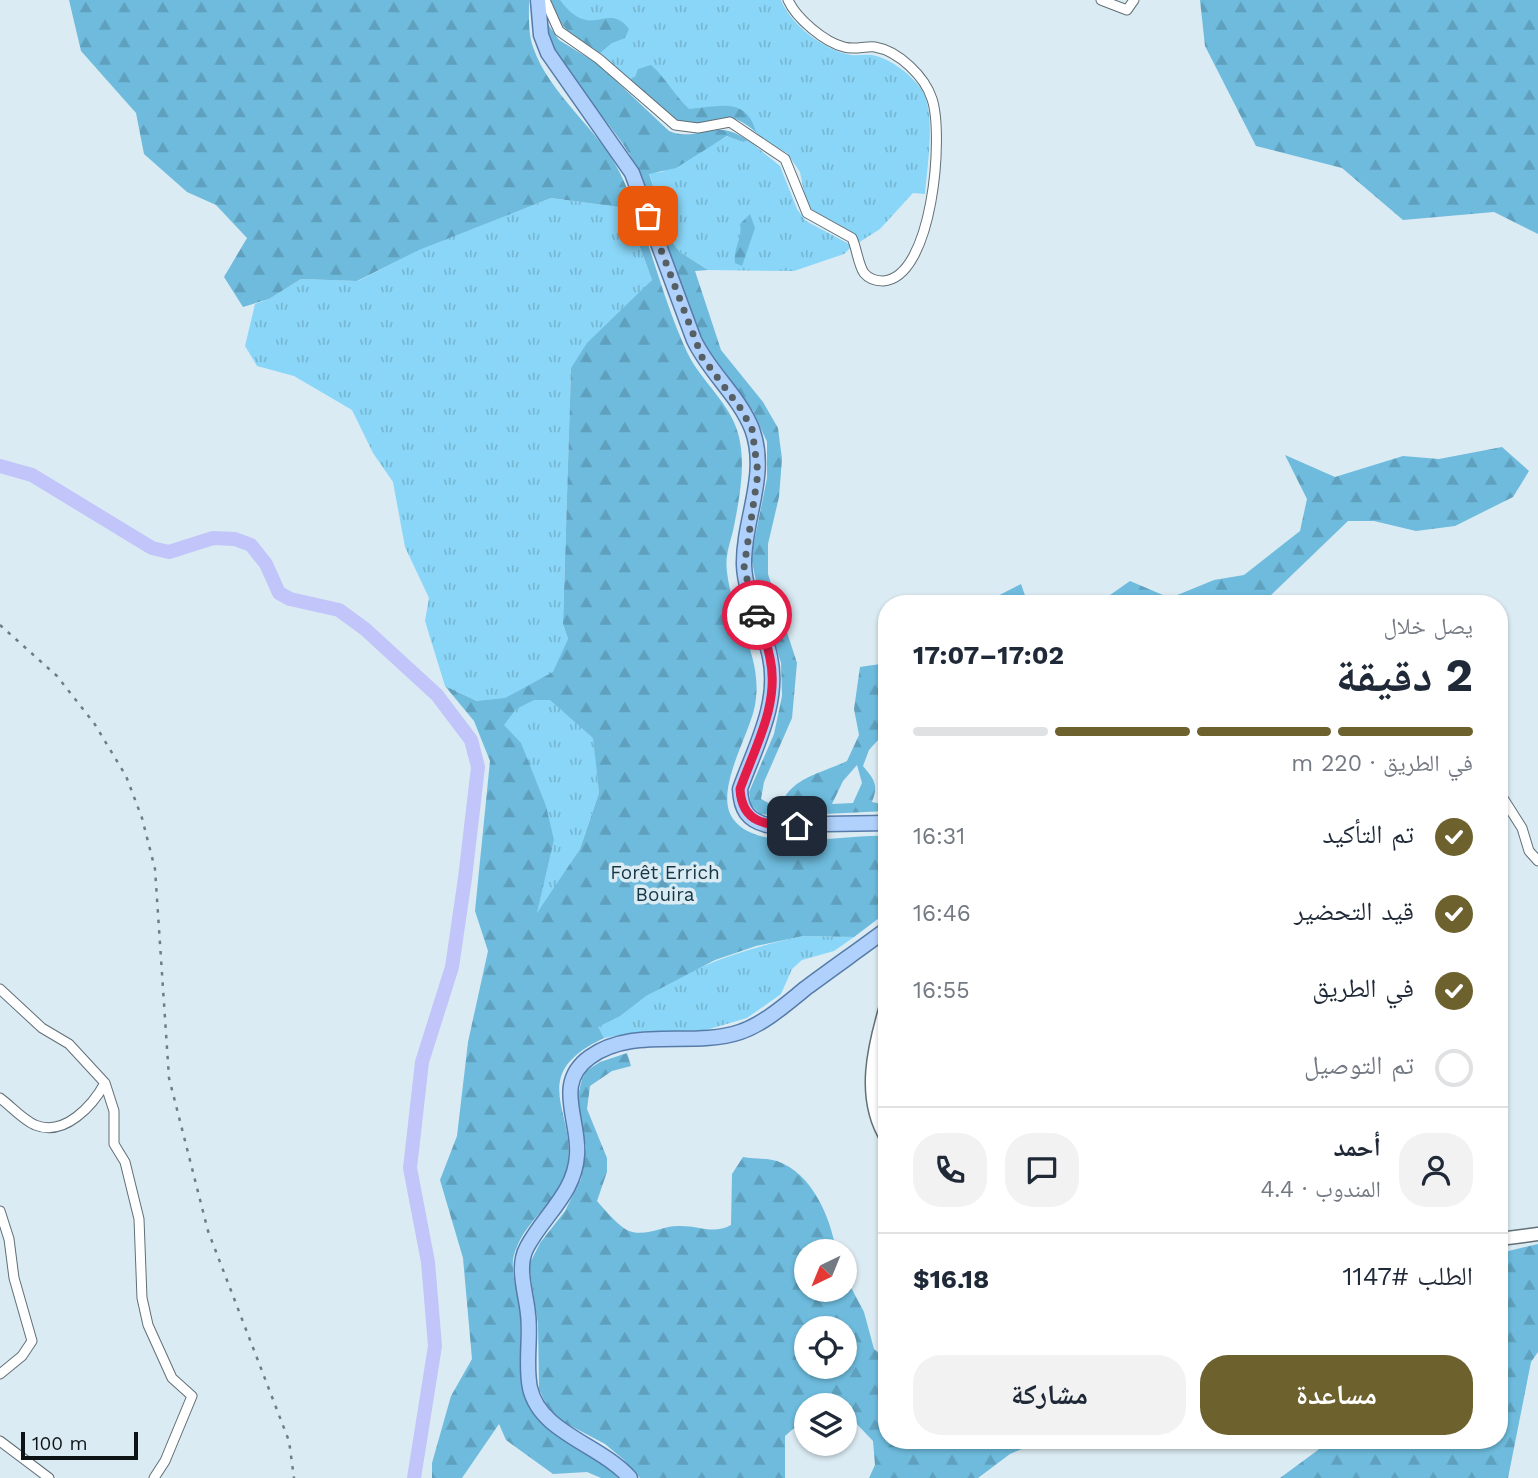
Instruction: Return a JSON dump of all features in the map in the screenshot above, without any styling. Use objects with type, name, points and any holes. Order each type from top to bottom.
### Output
[{"type":"main road","points":[[538,0],[541,35],[548,53],[632,173],[702,357],[741,409],[752,429],[758,473],[744,568],[770,658],[773,685],[770,707],[740,789],[740,802],[745,813],[756,822],[767,825],[878,823]]},
{"type":"main road","points":[[629,1478],[600,1451],[546,1418],[531,1389],[529,1325],[522,1262],[526,1248],[562,1199],[578,1155],[569,1102],[573,1077],[593,1055],[619,1044],[701,1040],[743,1032],[775,1012],[878,936]]},
{"type":"street","points":[[545,0],[558,31],[599,59],[663,117],[685,128],[730,122],[785,159],[807,213],[852,238],[864,272],[871,279],[890,280],[908,266],[921,241],[931,205],[936,126],[933,100],[924,83],[907,64],[874,47],[845,48],[835,43],[811,27],[788,0]]},
{"type":"street","points":[[1101,0],[1127,10],[1134,0]]},
{"type":"street","points":[[1508,806],[1522,828],[1529,851],[1538,861]]},
{"type":"street","points":[[0,989],[42,1028],[69,1044],[105,1083],[114,1111],[114,1144],[125,1162],[139,1219],[142,1298],[148,1325],[172,1378],[191,1396],[165,1461],[154,1478]]},
{"type":"street","points":[[878,1036],[872,1077],[878,1121]]},
{"type":"street","points":[[0,1098],[35,1125],[54,1126],[83,1113],[105,1083]]},
{"type":"street","points":[[0,1211],[7,1229],[14,1278],[32,1341],[23,1356],[0,1374]]},
{"type":"street","points":[[1508,1238],[1538,1234]]},
{"type":"street","points":[[0,1441],[49,1478]]},
{"type":"green space","name":"Forêt Errich Bouira","points":[[69,0],[529,0],[530,36],[541,65],[562,97],[600,141],[620,173],[687,352],[735,425],[741,448],[742,472],[727,567],[730,589],[751,654],[757,687],[752,717],[730,780],[728,809],[734,820],[747,831],[764,837],[806,840],[878,836],[878,919],[854,937],[803,936],[756,946],[715,960],[646,996],[620,1016],[598,1027],[604,1038],[579,1053],[565,1067],[560,1083],[560,1098],[569,1151],[566,1171],[551,1200],[524,1233],[513,1258],[521,1321],[521,1378],[527,1400],[545,1426],[607,1467],[618,1478],[601,1478],[587,1472],[553,1474],[506,1440],[499,1424],[462,1478],[432,1478],[432,1463],[451,1396],[472,1359],[463,1258],[440,1180],[457,1136],[468,1042],[488,951],[475,911],[490,761],[474,721],[445,686],[477,701],[505,698],[553,672],[568,639],[563,624],[571,368],[587,343],[652,280],[626,208],[551,198],[419,250],[357,281],[301,279],[269,299],[243,307],[224,277],[247,238],[216,205],[187,192],[144,154],[136,113],[81,51]],"holes":[[[534,700],[550,700],[593,738],[599,793],[580,849],[537,913],[554,840],[546,806],[521,743],[504,725],[516,709]]]},
{"type":"green space","points":[[549,0],[781,0],[800,27],[820,42],[851,55],[872,55],[886,60],[901,69],[919,86],[927,102],[930,128],[925,194],[913,193],[880,229],[858,243],[847,230],[815,213],[806,203],[800,172],[787,153],[765,141],[743,121],[729,117],[701,122],[662,110],[604,56],[565,30]]},
{"type":"green space","points":[[549,0],[560,0],[581,19],[613,18],[629,29],[625,38],[612,43],[600,53],[576,37],[558,20]]},
{"type":"green space","points":[[1200,0],[1538,0],[1538,234],[1494,212],[1403,220],[1342,168],[1256,146],[1205,46]]},
{"type":"green space","points":[[545,20],[559,40],[598,64],[669,131],[690,134],[725,130],[748,141],[743,142],[727,136],[676,168],[649,174],[672,242],[680,252],[708,270],[695,271],[721,350],[763,402],[778,428],[782,459],[779,497],[768,544],[768,574],[797,663],[792,718],[764,782],[761,799],[776,807],[797,784],[847,761],[859,735],[854,709],[860,667],[878,664],[878,740],[869,750],[863,766],[874,782],[872,802],[878,803],[878,811],[782,816],[760,814],[751,805],[749,792],[774,734],[782,696],[781,663],[757,586],[751,557],[767,478],[767,442],[753,411],[707,351],[630,155],[556,52]],"holes":[[[857,765],[862,783],[853,803],[832,804],[843,781]]]},
{"type":"green space","points":[[651,65],[689,109],[721,106],[738,108],[746,113],[756,132],[734,119],[719,118],[696,124],[670,117],[630,79],[635,77],[638,69]]},
{"type":"green space","points":[[728,136],[743,142],[749,141],[780,166],[797,209],[806,221],[849,244],[850,248],[844,254],[794,271],[708,270],[680,252],[672,242],[649,173],[662,172]]},
{"type":"green space","points":[[551,198],[626,208],[652,280],[571,368],[563,624],[590,705],[599,793],[580,849],[536,916],[554,840],[484,704],[445,686],[425,621],[429,598],[405,547],[393,482],[373,453],[352,410],[294,376],[257,366],[245,346],[255,304],[269,299],[301,279],[358,281],[418,250]]},
{"type":"green space","points":[[750,214],[755,228],[742,266],[735,263],[735,253],[740,224]]},
{"type":"green space","points":[[1502,447],[1529,471],[1513,497],[1455,526],[1416,531],[1374,521],[1348,521],[1271,595],[1177,595],[1214,580],[1244,575],[1300,531],[1307,499],[1285,455],[1335,477],[1403,456],[1439,459]]},
{"type":"green space","points":[[1130,581],[1163,595],[1110,595]]},
{"type":"green space","points":[[1021,584],[1025,595],[1000,595]]},
{"type":"green space","points":[[803,936],[854,937],[834,951],[802,960],[792,969],[781,994],[747,1018],[706,1030],[637,1032],[604,1038],[597,1027],[665,984],[703,966],[762,946]]},
{"type":"green space","points":[[627,1053],[631,1066],[612,1071],[590,1086],[587,1109],[607,1158],[607,1172],[597,1201],[612,1218],[629,1231],[642,1233],[672,1226],[718,1229],[731,1225],[732,1174],[743,1157],[777,1161],[800,1175],[810,1186],[824,1211],[833,1239],[794,1239],[794,1302],[858,1301],[864,1312],[874,1349],[878,1352],[878,1449],[1021,1449],[1010,1454],[978,1478],[869,1478],[875,1465],[873,1441],[857,1424],[857,1393],[794,1393],[794,1428],[785,1436],[785,1478],[640,1478],[605,1444],[556,1418],[539,1389],[538,1324],[529,1265],[540,1243],[565,1211],[581,1179],[586,1147],[576,1104],[586,1071],[600,1062]]},
{"type":"green space","points":[[1538,1244],[1538,1352],[1531,1362],[1508,1478],[1280,1478],[1319,1449],[1508,1449],[1508,1251]]},
{"type":"waterway","points":[[0,466],[32,475],[152,548],[169,552],[213,538],[235,539],[251,545],[266,564],[279,593],[290,599],[339,610],[365,629],[437,695],[471,740],[478,767],[465,878],[452,967],[422,1062],[410,1168],[428,1262],[435,1346],[414,1478]]},
{"type":"railway","points":[[0,625],[57,676],[94,723],[126,776],[142,818],[155,869],[169,1078],[208,1231],[289,1441],[294,1478]]},
{"type":"way so far","points":[[648,216],[702,357],[741,409],[752,429],[758,473],[744,551],[744,568],[757,615]]},
{"type":"route","points":[[757,615],[770,658],[773,685],[770,707],[740,789],[740,802],[745,813],[756,822],[797,826]]}]
